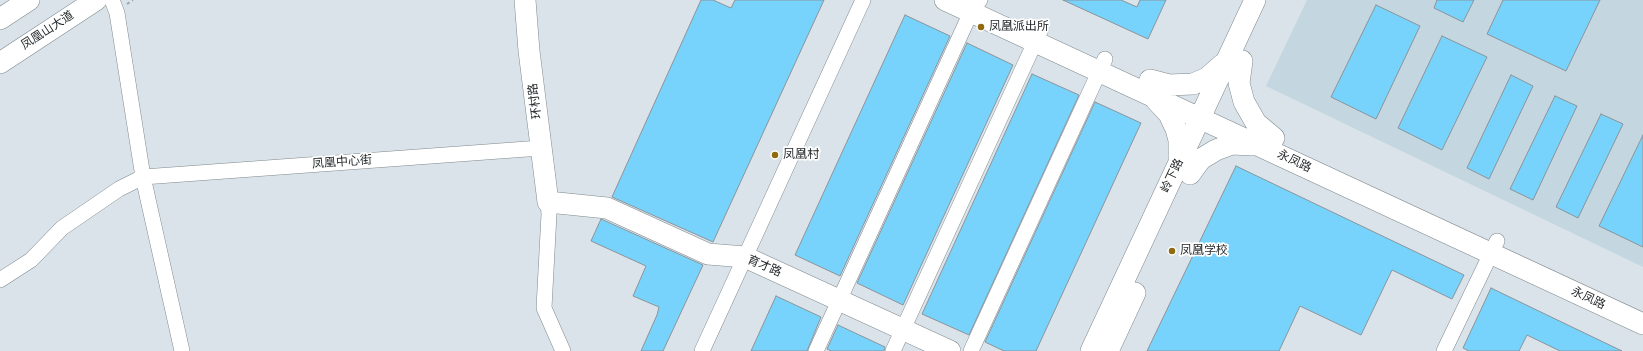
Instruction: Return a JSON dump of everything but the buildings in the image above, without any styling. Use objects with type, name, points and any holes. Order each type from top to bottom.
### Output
[{"type":"street","points":[[0,19],[29,0]]},
{"type":"street","name":"凤凰山大道","points":[[0,63],[96,0]]},
{"type":"street","points":[[112,0],[117,13],[143,177],[182,351]]},
{"type":"street","name":"环村路","points":[[525,0],[548,202]]},
{"type":"street","points":[[702,351],[863,0]]},
{"type":"street","name":"永凤路","points":[[945,0],[978,3],[1038,36],[1494,247],[1643,309]]},
{"type":"street","name":"岭下路","points":[[1236,57],[1255,0]]},
{"type":"street","name":"岭下路","points":[[1108,351],[1183,172],[1209,115],[1236,57],[1270,0]]},
{"type":"street","points":[[816,351],[978,3]]},
{"type":"street","points":[[894,351],[1038,36]]},
{"type":"street","points":[[1236,57],[1239,83],[1244,102],[1268,143],[1238,144],[1220,148],[1183,172],[1179,140],[1172,119],[1149,87],[1193,84],[1213,74],[1223,65],[1236,57]]},
{"type":"street","points":[[971,351],[1102,65]]},
{"type":"street","name":"凤凰中心街","points":[[143,177],[541,148]]},
{"type":"street","name":"岭下路","points":[[1091,351],[1183,172]]},
{"type":"street","points":[[0,280],[31,260],[62,228],[119,189],[143,177]]},
{"type":"street","points":[[548,202],[549,214],[544,308],[563,351]]},
{"type":"street","name":"育才路","points":[[548,202],[607,208],[708,254],[745,258],[950,351]]},
{"type":"street","points":[[1444,351],[1494,247]]},
{"type":"street","name":"永凤路","points":[[1494,247],[1643,324]]},
{"type":"shaded area","points":[[1307,0],[1643,0],[1643,267],[1266,86]]},
{"type":"place","name":"凤凰派出所","points":[[981,27]]},
{"type":"place","name":"凤凰村","points":[[775,155]]},
{"type":"place","name":"凤凰学校","points":[[1172,251]]}]
